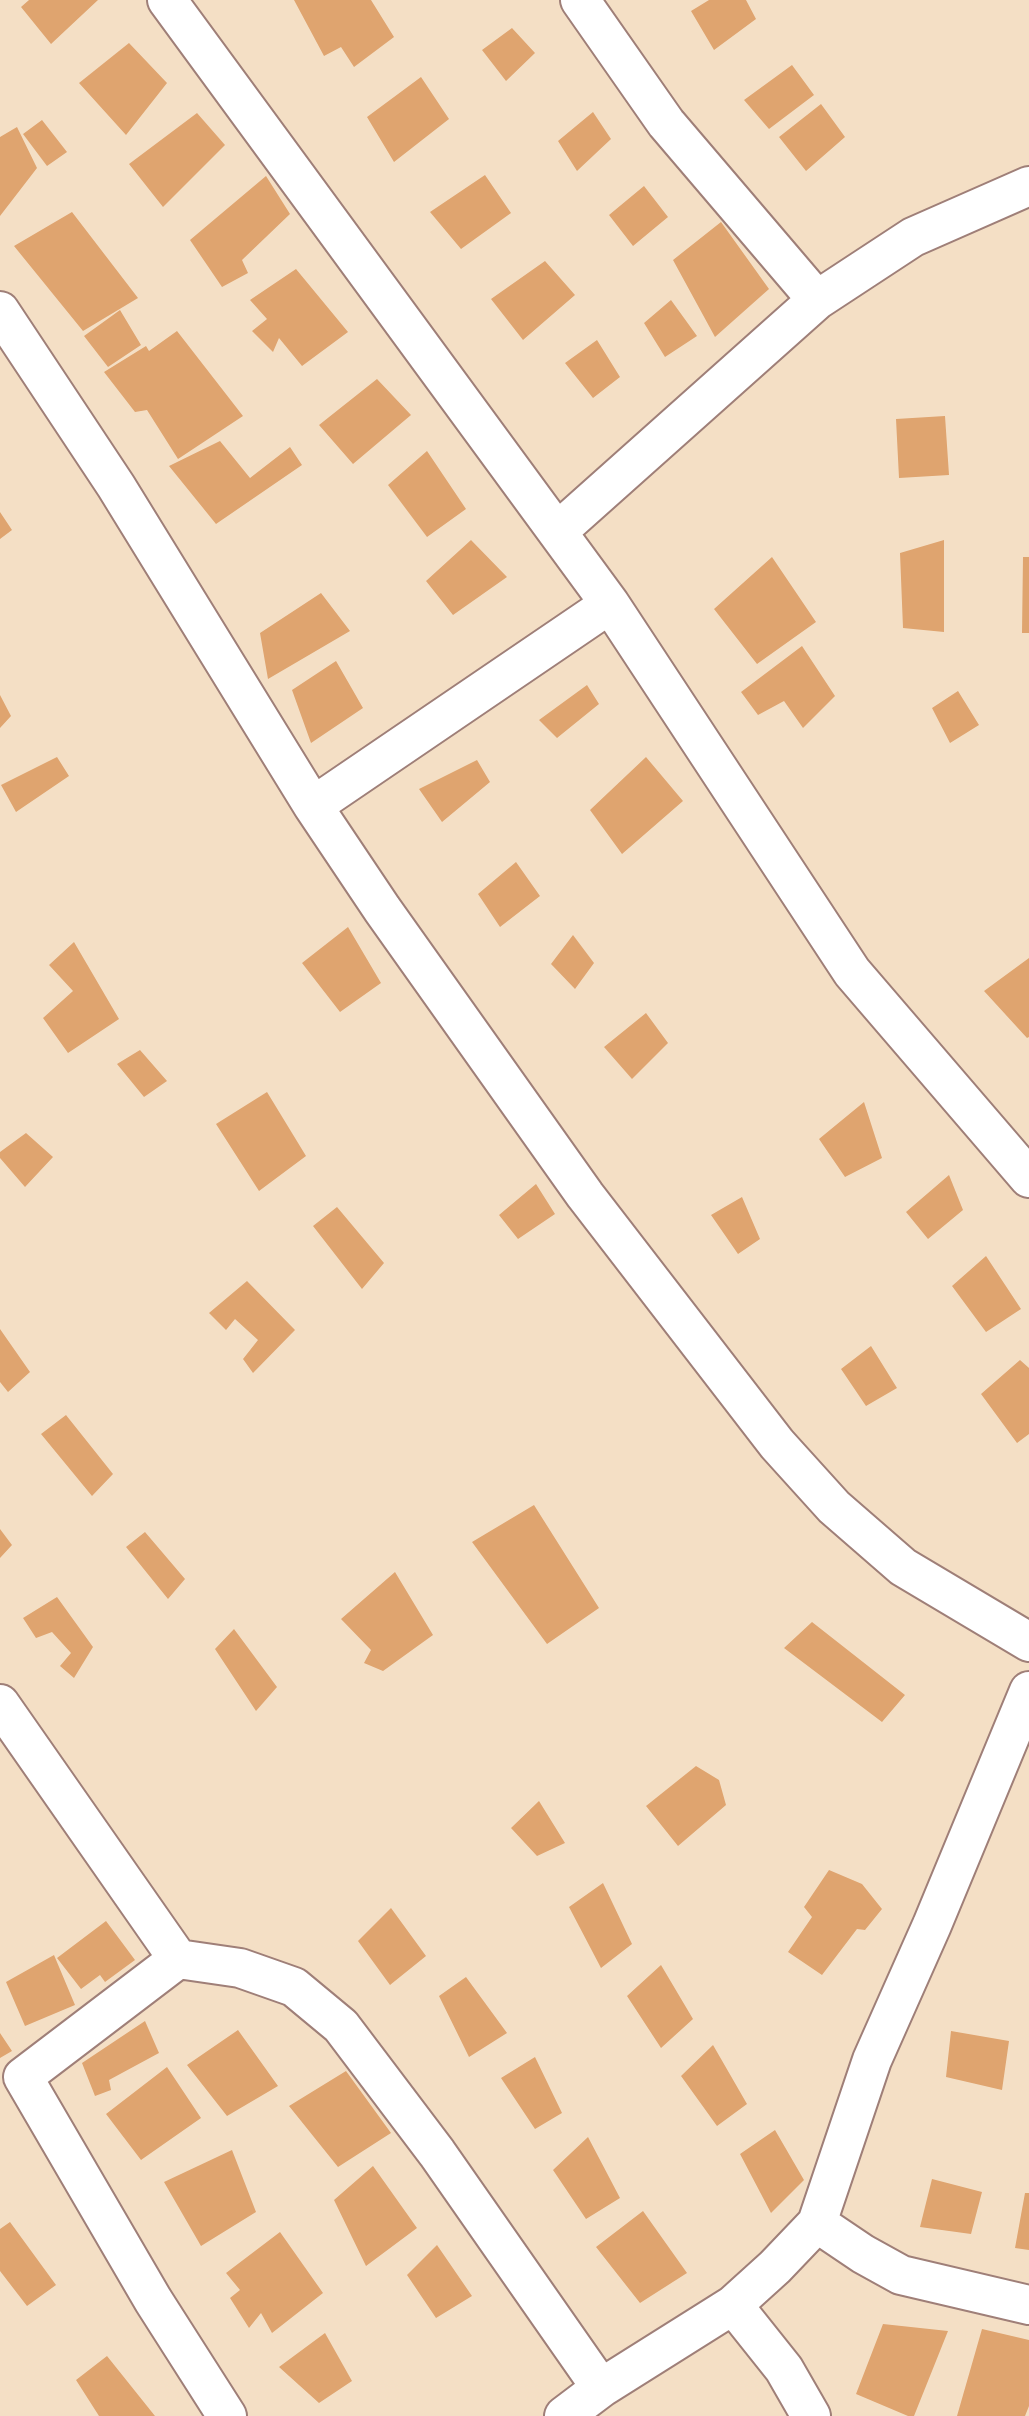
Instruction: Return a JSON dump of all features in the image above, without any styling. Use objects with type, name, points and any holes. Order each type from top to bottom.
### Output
[{"type":"street","points":[[167,0],[610,604],[852,972],[1029,1178]]},
{"type":"street","points":[[580,0],[666,122],[817,300]]},
{"type":"street","points":[[558,531],[817,300],[914,237],[1029,186]]},
{"type":"street","points":[[0,311],[116,486],[313,806],[390,920],[585,1195],[777,1444],[834,1507],[903,1567],[1029,1642]]},
{"type":"street","points":[[313,806],[610,604]]},
{"type":"street","points":[[564,2416],[601,2388],[733,2305],[775,2267],[817,2223],[872,2060],[932,1925],[1029,1692]]},
{"type":"street","points":[[0,1704],[178,1959]]},
{"type":"street","points":[[227,2416],[11,2087],[178,1959],[240,1968],[294,1987],[341,2026],[437,2153],[601,2388]]},
{"type":"street","points":[[817,2223],[863,2254],[901,2275],[1029,2305]]},
{"type":"street","points":[[733,2305],[784,2369],[811,2416]]},
{"type":"building","points":[[29,0],[98,0],[51,44],[21,7]]},
{"type":"building","points":[[294,0],[371,0],[394,37],[354,67],[341,47],[324,56]]},
{"type":"building","points":[[709,0],[746,0],[756,19],[714,50],[691,11]]},
{"type":"building","points":[[512,28],[535,53],[506,81],[482,50]]},
{"type":"building","points":[[129,43],[167,83],[126,135],[79,83]]},
{"type":"building","points":[[792,65],[814,95],[769,129],[744,100]]},
{"type":"building","points":[[421,77],[449,119],[394,162],[367,117]]},
{"type":"building","points":[[821,104],[845,137],[806,171],[779,137]]},
{"type":"building","points":[[593,112],[611,139],[577,171],[558,141]]},
{"type":"building","points":[[197,113],[225,145],[163,207],[129,164]]},
{"type":"building","points":[[42,120],[67,152],[47,166],[23,134]]},
{"type":"building","points":[[17,127],[37,168],[0,216],[0,137]]},
{"type":"building","points":[[485,175],[511,213],[461,249],[430,212]]},
{"type":"building","points":[[266,176],[290,214],[242,260],[248,273],[222,287],[190,240]]},
{"type":"building","points":[[644,186],[668,217],[633,246],[609,215]]},
{"type":"building","points":[[72,212],[138,298],[83,331],[14,246]]},
{"type":"building","points":[[721,222],[769,289],[715,337],[673,260]]},
{"type":"building","points":[[545,261],[575,295],[523,340],[491,299]]},
{"type":"building","points":[[296,269],[348,332],[302,366],[279,338],[273,352],[252,331],[267,319],[250,300]]},
{"type":"building","points":[[671,300],[697,336],[665,357],[644,323]]},
{"type":"building","points":[[120,310],[141,345],[108,367],[84,336]]},
{"type":"building","points":[[177,331],[243,416],[178,459],[147,410],[135,412],[104,372],[146,346],[149,351]]},
{"type":"building","points":[[597,340],[620,377],[593,398],[565,363]]},
{"type":"building","points":[[377,379],[411,415],[353,464],[319,425]]},
{"type":"building","points":[[945,416],[949,475],[899,478],[896,419]]},
{"type":"building","points":[[220,441],[250,478],[290,447],[302,465],[216,524],[169,466]]},
{"type":"building","points":[[427,451],[466,509],[427,537],[388,485]]},
{"type":"building","points":[[0,512],[12,530],[0,539]]},
{"type":"building","points":[[471,540],[507,577],[453,615],[426,581]]},
{"type":"building","points":[[944,540],[944,632],[903,628],[900,553]]},
{"type":"building","points":[[772,557],[816,622],[757,664],[714,609]]},
{"type":"building","points":[[1023,557],[1029,557],[1029,633],[1022,633]]},
{"type":"building","points":[[321,593],[350,631],[268,679],[260,633]]},
{"type":"building","points":[[802,646],[835,696],[803,728],[784,701],[758,715],[741,692]]},
{"type":"building","points":[[336,661],[363,708],[311,743],[292,690]]},
{"type":"building","points":[[587,685],[599,704],[557,738],[539,720]]},
{"type":"building","points":[[958,691],[979,725],[950,743],[932,708]]},
{"type":"building","points":[[0,695],[11,716],[0,728]]},
{"type":"building","points":[[57,757],[69,776],[16,812],[1,785]]},
{"type":"building","points":[[646,757],[683,801],[622,854],[590,810]]},
{"type":"building","points":[[477,760],[490,782],[442,822],[419,789]]},
{"type":"building","points":[[516,862],[540,896],[500,927],[478,894]]},
{"type":"building","points":[[348,927],[381,983],[340,1012],[302,963]]},
{"type":"building","points":[[573,935],[594,963],[575,989],[551,964]]},
{"type":"building","points":[[74,942],[119,1019],[68,1053],[43,1018],[73,991],[49,965]]},
{"type":"building","points":[[1029,958],[1029,1037],[1027,1038],[984,991]]},
{"type":"building","points":[[646,1013],[668,1043],[632,1079],[604,1047]]},
{"type":"building","points":[[140,1050],[167,1081],[144,1097],[117,1064]]},
{"type":"building","points":[[267,1092],[306,1156],[259,1191],[216,1124]]},
{"type":"building","points":[[864,1102],[882,1158],[845,1177],[819,1139]]},
{"type":"building","points":[[26,1133],[53,1157],[25,1187],[0,1158],[0,1152]]},
{"type":"building","points":[[949,1175],[963,1210],[928,1239],[906,1212]]},
{"type":"building","points":[[536,1184],[555,1214],[518,1239],[499,1215]]},
{"type":"building","points":[[742,1197],[760,1239],[738,1254],[711,1215]]},
{"type":"building","points":[[337,1207],[384,1263],[362,1289],[313,1226]]},
{"type":"building","points":[[986,1256],[1021,1309],[986,1332],[952,1286]]},
{"type":"building","points":[[247,1281],[295,1330],[253,1373],[243,1359],[258,1340],[235,1319],[226,1330],[209,1313]]},
{"type":"building","points":[[0,1329],[30,1372],[8,1392],[0,1382]]},
{"type":"building","points":[[871,1346],[897,1388],[866,1406],[841,1369]]},
{"type":"building","points":[[1020,1360],[1029,1368],[1029,1434],[1017,1443],[981,1394]]},
{"type":"building","points":[[66,1415],[113,1474],[92,1496],[41,1434]]},
{"type":"building","points":[[534,1505],[599,1608],[547,1644],[472,1542]]},
{"type":"building","points":[[0,1529],[12,1545],[0,1558]]},
{"type":"building","points":[[145,1532],[185,1579],[168,1599],[126,1547]]},
{"type":"building","points":[[395,1572],[433,1635],[383,1671],[364,1663],[371,1650],[341,1619]]},
{"type":"building","points":[[57,1597],[93,1647],[74,1678],[60,1666],[71,1653],[52,1632],[36,1638],[23,1618]]},
{"type":"building","points":[[812,1622],[905,1695],[882,1722],[784,1648]]},
{"type":"building","points":[[234,1629],[277,1687],[256,1711],[215,1649]]},
{"type":"building","points":[[696,1766],[719,1780],[726,1805],[678,1846],[646,1806]]},
{"type":"building","points":[[539,1801],[565,1843],[537,1856],[511,1828]]},
{"type":"building","points":[[829,1870],[862,1884],[882,1909],[865,1930],[857,1929],[822,1975],[788,1952],[812,1917],[804,1907]]},
{"type":"building","points":[[603,1883],[632,1944],[601,1968],[569,1907]]},
{"type":"building","points":[[391,1908],[426,1956],[390,1985],[358,1941]]},
{"type":"building","points":[[106,1921],[135,1960],[105,1982],[100,1975],[81,1989],[57,1958]]},
{"type":"building","points":[[54,1955],[75,2005],[25,2026],[6,1982]]},
{"type":"building","points":[[661,1965],[693,2019],[661,2048],[627,1996]]},
{"type":"building","points":[[466,1977],[507,2033],[469,2057],[439,1996]]},
{"type":"building","points":[[145,2021],[159,2053],[109,2080],[111,2090],[95,2096],[82,2063]]},
{"type":"building","points":[[238,2030],[278,2086],[227,2116],[187,2065]]},
{"type":"building","points":[[951,2031],[1009,2041],[1002,2090],[946,2077]]},
{"type":"building","points":[[0,2033],[12,2051],[0,2058]]},
{"type":"building","points":[[713,2045],[747,2104],[717,2126],[681,2076]]},
{"type":"building","points":[[535,2057],[562,2113],[535,2129],[501,2078]]},
{"type":"building","points":[[167,2067],[201,2118],[141,2160],[106,2114]]},
{"type":"building","points":[[346,2071],[391,2133],[338,2167],[289,2106]]},
{"type":"building","points":[[775,2130],[804,2180],[771,2213],[740,2154]]},
{"type":"building","points":[[588,2137],[620,2198],[586,2219],[553,2170]]},
{"type":"building","points":[[232,2150],[256,2212],[201,2246],[164,2182]]},
{"type":"building","points":[[373,2166],[417,2228],[366,2266],[334,2200]]},
{"type":"building","points":[[932,2179],[982,2192],[971,2234],[920,2227]]},
{"type":"building","points":[[1025,2193],[1029,2193],[1029,2250],[1015,2248]]},
{"type":"building","points":[[643,2211],[687,2273],[640,2303],[596,2247]]},
{"type":"building","points":[[10,2222],[56,2285],[27,2306],[0,2271],[0,2229]]},
{"type":"building","points":[[280,2232],[323,2293],[272,2333],[261,2313],[249,2328],[230,2298],[240,2290],[226,2273]]},
{"type":"building","points":[[437,2245],[472,2296],[436,2318],[407,2275]]},
{"type":"building","points":[[883,2324],[948,2331],[914,2416],[908,2416],[856,2394]]},
{"type":"building","points":[[982,2329],[1029,2340],[1029,2406],[1025,2416],[957,2416]]},
{"type":"building","points":[[325,2333],[352,2381],[319,2403],[279,2367]]},
{"type":"building","points":[[107,2356],[155,2416],[99,2416],[76,2380]]}]
